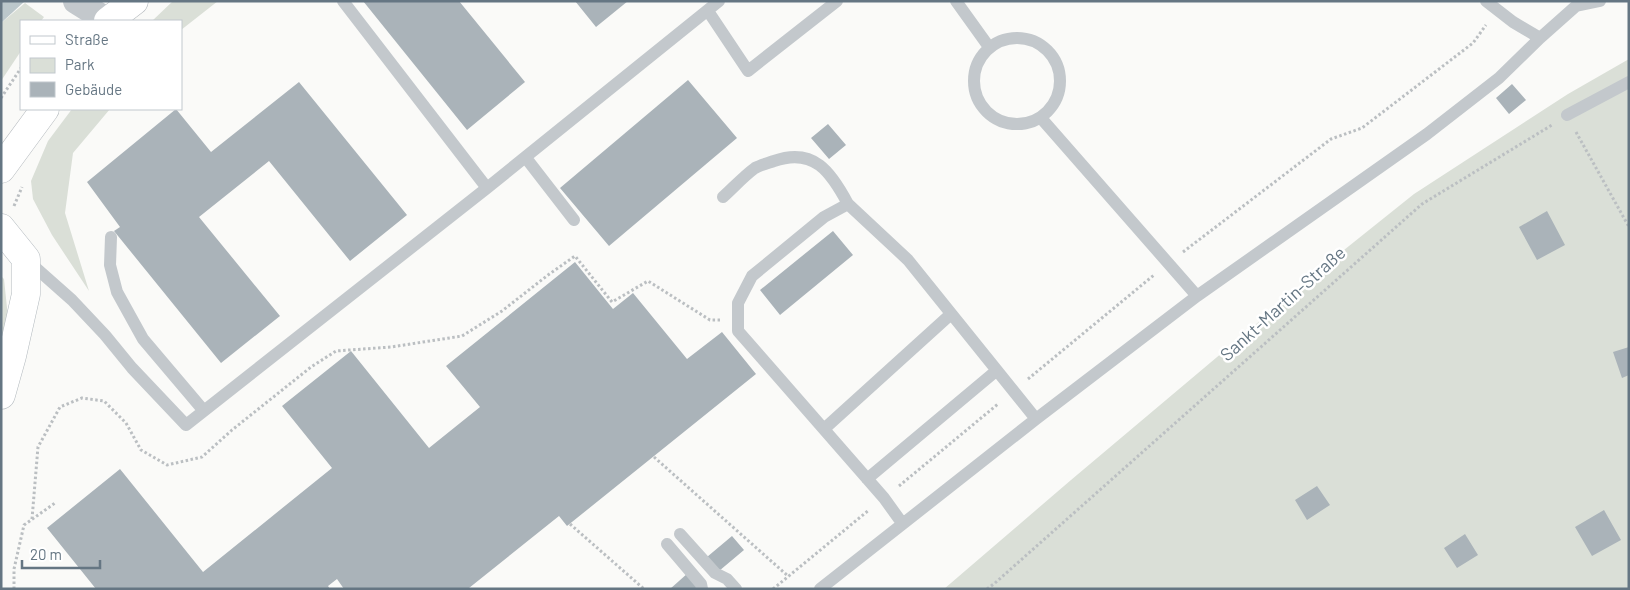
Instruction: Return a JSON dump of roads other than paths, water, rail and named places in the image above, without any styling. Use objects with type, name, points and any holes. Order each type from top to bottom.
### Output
[{"type":"street","points":[[76,1],[106,20]]},
{"type":"street","points":[[109,20],[134,1]]},
{"type":"street","points":[[1,169],[44,110]]},
{"type":"street","points":[[1,228],[26,259],[26,294],[1,395]]},
{"type":"lane","points":[[343,1],[487,188]]},
{"type":"lane","points":[[26,259],[72,300],[186,426],[526,158],[720,1]]},
{"type":"lane","points":[[708,11],[748,71],[837,1]]},
{"type":"lane","points":[[956,1],[989,47]]},
{"type":"lane","points":[[1486,1],[1513,22],[1540,38]]},
{"type":"lane","points":[[820,589],[902,523],[1197,296],[1427,134],[1499,78],[1577,4],[1600,1]]},
{"type":"lane","points":[[1015,37],[1029,39],[1042,46],[1052,55],[1059,68],[1061,82],[1058,96],[1051,108],[1041,118],[1027,124],[1012,125],[998,121],[986,112],[978,101],[973,87],[974,72],[979,58],[989,47],[1001,40],[1015,37]]},
{"type":"lane","points":[[1567,116],[1629,82]]},
{"type":"lane","points":[[1041,118],[1197,296]]},
{"type":"lane","points":[[526,158],[574,220]]},
{"type":"lane","points":[[723,197],[757,167],[783,158],[810,158],[827,171],[838,185],[848,204],[908,260],[1036,419]]},
{"type":"lane","points":[[848,204],[824,217],[752,276],[738,303],[738,331],[884,498],[902,523]]},
{"type":"lane","points":[[111,237],[110,265],[117,292],[143,339],[204,411]]},
{"type":"lane","points":[[824,429],[951,314]]},
{"type":"lane","points":[[867,479],[996,370]]},
{"type":"lane","points":[[680,534],[715,573],[727,579],[736,589]]},
{"type":"lane","points":[[667,544],[701,584],[702,589]]}]
